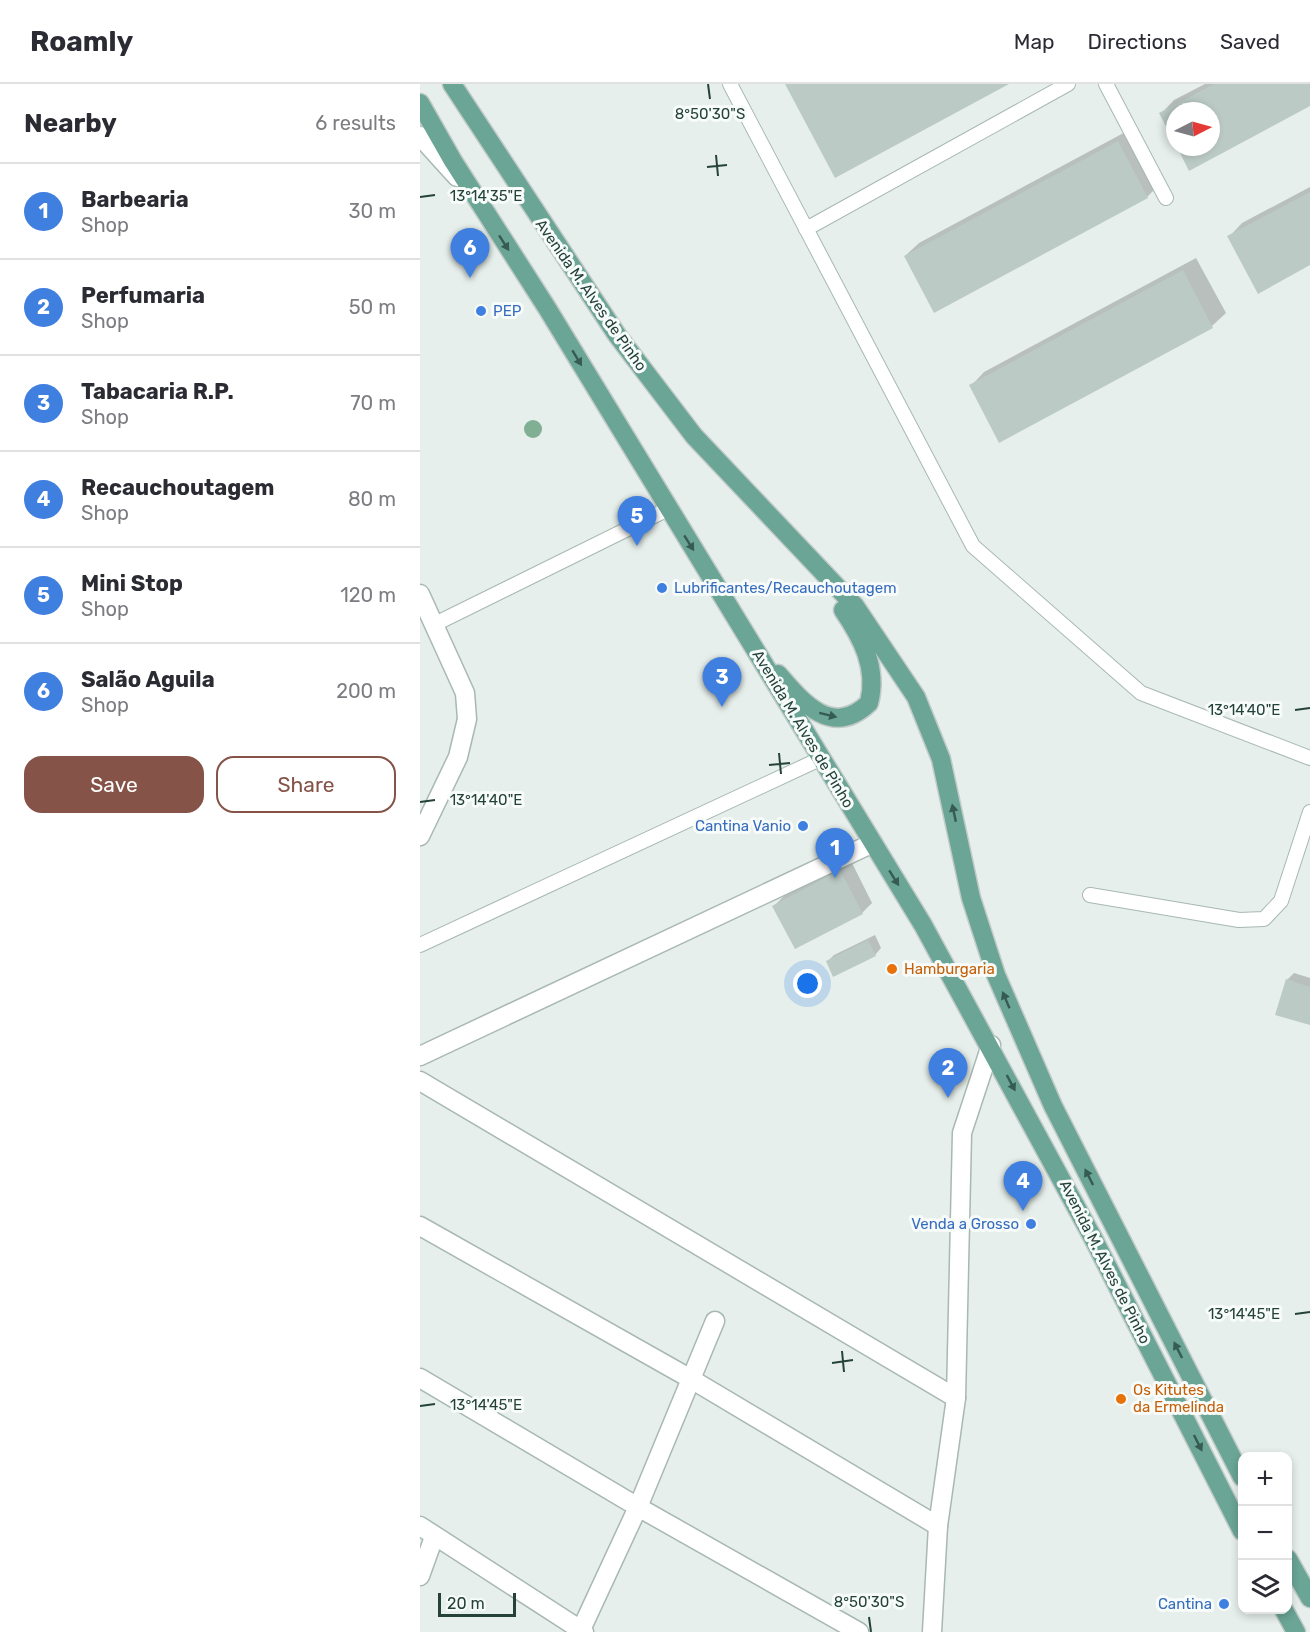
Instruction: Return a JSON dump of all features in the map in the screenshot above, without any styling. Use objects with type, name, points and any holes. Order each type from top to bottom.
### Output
[{"type":"main road","name":"Avenida M. Alves de Pinho","points":[[452,84],[617,335],[694,436],[855,606],[916,697],[941,759],[971,898],[996,975],[1053,1106],[1238,1470]]},
{"type":"main road","name":"Avenida M. Alves de Pinho","points":[[420,102],[488,218],[547,308],[923,925],[991,1045],[1093,1238],[1238,1523]]},
{"type":"main road","points":[[732,613],[770,664],[811,708],[834,717],[845,717],[862,709],[869,703],[872,693],[869,660],[854,626],[810,558]]},
{"type":"main road","points":[[1288,1560],[1310,1598]]},
{"type":"main road","points":[[1286,1614],[1296,1632]]},
{"type":"street","points":[[420,136],[488,218]]},
{"type":"street","points":[[420,594],[428,618],[465,693],[467,719],[458,757],[420,837]]},
{"type":"street","points":[[420,1056],[873,843]]},
{"type":"street","points":[[932,1632],[938,1526],[956,1398],[962,1133],[991,1045]]},
{"type":"street","points":[[420,1081],[956,1398]]},
{"type":"street","points":[[420,1226],[691,1379],[938,1526]]},
{"type":"street","points":[[420,1576],[427,1532],[581,1632],[639,1506],[715,1321]]},
{"type":"street","points":[[420,1378],[860,1632]]},
{"type":"lane","points":[[730,84],[973,546],[1141,693],[1310,759]]},
{"type":"lane","points":[[806,229],[1068,84]]},
{"type":"lane","points":[[1106,84],[1166,198]]},
{"type":"lane","points":[[428,618],[668,509]]},
{"type":"lane","points":[[420,945],[820,759]]},
{"type":"lane","points":[[1090,895],[1239,920],[1264,919],[1281,901],[1310,812]]},
{"type":"building","points":[[785,84],[1009,84],[835,178]]},
{"type":"building","points":[[1214,84],[1310,84],[1310,106],[1220,154],[1220,102],[1180,102]]},
{"type":"building","points":[[1166,109],[1166,127],[1159,113]]},
{"type":"building","points":[[1118,141],[1148,198],[934,313],[904,256]]},
{"type":"building","points":[[1182,156],[1217,156],[1189,171]]},
{"type":"building","points":[[1310,192],[1310,265],[1258,294],[1227,236]]},
{"type":"building","points":[[1183,270],[1213,328],[999,443],[969,385]]},
{"type":"building","points":[[840,870],[863,914],[795,949],[772,906]]},
{"type":"building","points":[[868,940],[876,956],[833,977],[826,961]]},
{"type":"building","points":[[1286,979],[1310,987],[1310,1025],[1275,1015]]},
{"type":"place","name":"Salão Aguila","points":[[470,278]]},
{"type":"place","name":"PEP","points":[[481,311]]},
{"type":"place","name":"Mini Stop","points":[[637,546]]},
{"type":"place","name":"Lubrificantes/Recauchoutagem","points":[[662,588]]},
{"type":"place","name":"Tabacaria R.P.","points":[[722,707]]},
{"type":"place","name":"Cantina Vanio","points":[[803,826]]},
{"type":"place","name":"Barbearia","points":[[835,878]]},
{"type":"place","name":"Hamburgaria","points":[[892,969]]},
{"type":"place","name":"Perfumaria","points":[[948,1098]]},
{"type":"place","name":"Recauchoutagem","points":[[1023,1211]]},
{"type":"place","name":"Venda a Grosso","points":[[1031,1224]]},
{"type":"place","name":"Os Kitutes da Ermelinda","points":[[1121,1399]]},
{"type":"place","name":"Cantina","points":[[1224,1604]]}]
